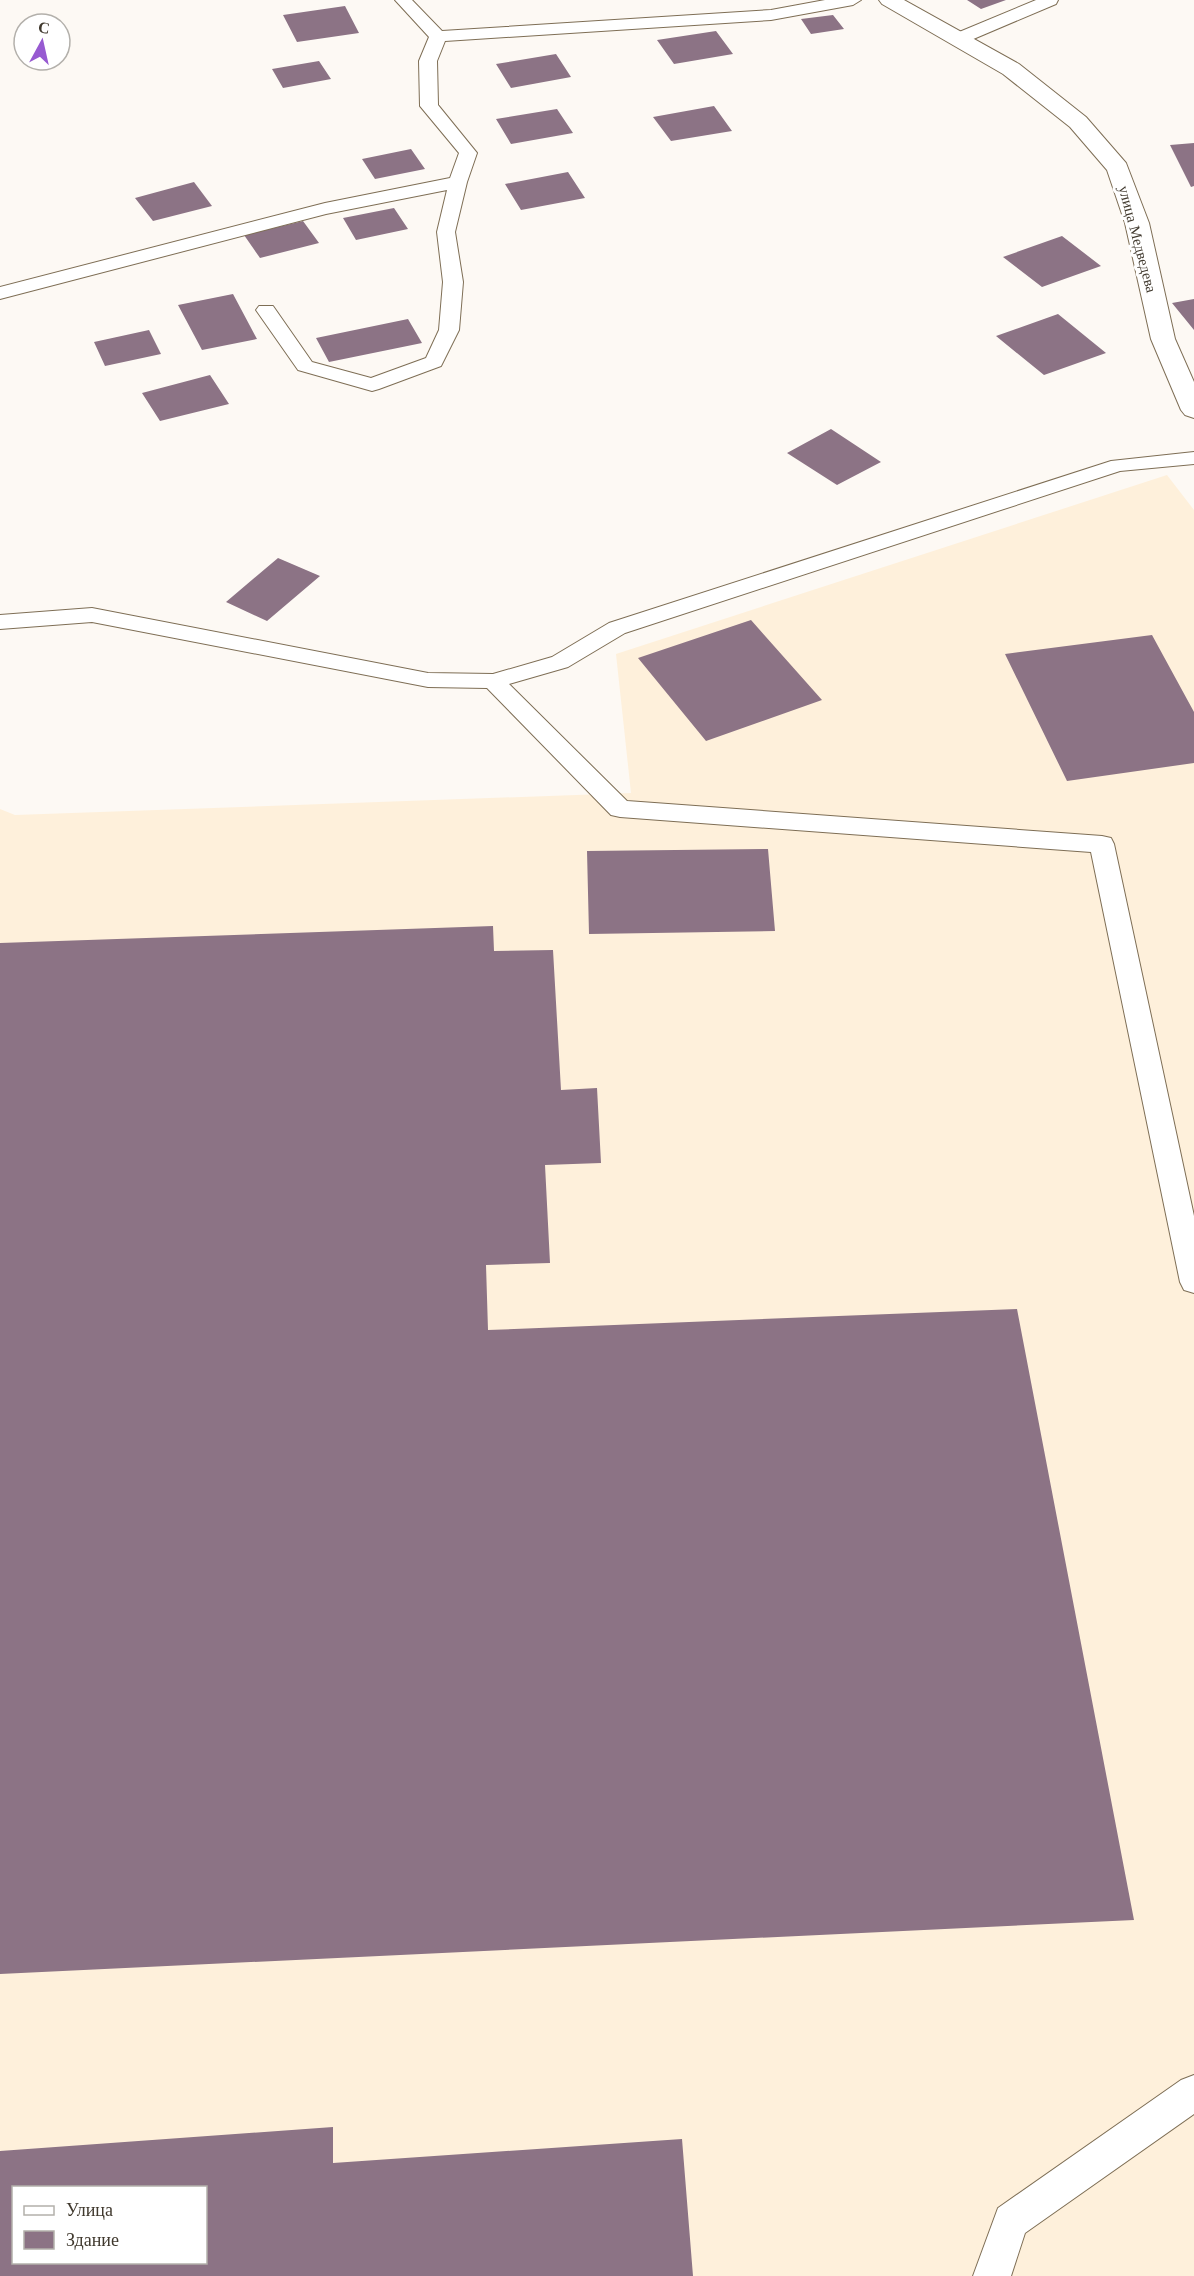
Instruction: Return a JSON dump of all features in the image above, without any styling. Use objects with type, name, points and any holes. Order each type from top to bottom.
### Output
[{"type":"street","name":"улица Медведева","points":[[889,0],[1011,69],[1070,116],[1118,168],[1137,223],[1163,339],[1194,410]]},
{"type":"lane","points":[[403,0],[438,36],[771,15],[854,0]]},
{"type":"lane","points":[[958,39],[1050,0]]},
{"type":"lane","points":[[266,310],[306,366],[372,385],[434,362],[449,330],[453,282],[446,232],[458,182],[468,153],[429,106],[428,61],[438,36]]},
{"type":"lane","points":[[0,293],[325,209],[458,182]]},
{"type":"lane","points":[[0,622],[92,615],[428,680],[492,681],[560,662],[617,628],[1118,465],[1194,458]]},
{"type":"lane","points":[[492,681],[620,809],[1102,844],[1194,1282]]},
{"type":"lane","points":[[992,2276],[1011,2221],[1194,2093]]},
{"type":"shaded area","points":[[1167,475],[1194,510],[1194,2276],[0,2276],[0,809],[15,815],[631,793],[616,654]]},
{"type":"building","points":[[967,0],[1006,0],[981,9]]},
{"type":"building","points":[[345,6],[359,33],[297,42],[283,15]]},
{"type":"building","points":[[833,15],[844,29],[811,34],[801,19]]},
{"type":"building","points":[[716,31],[733,54],[674,64],[657,40]]},
{"type":"building","points":[[556,54],[571,77],[511,88],[496,64]]},
{"type":"building","points":[[319,61],[331,79],[283,88],[272,69]]},
{"type":"building","points":[[714,106],[732,131],[671,141],[653,117]]},
{"type":"building","points":[[557,109],[573,133],[511,144],[496,119]]},
{"type":"building","points":[[1194,143],[1194,186],[1191,187],[1170,145]]},
{"type":"building","points":[[411,149],[425,169],[375,179],[362,159]]},
{"type":"building","points":[[568,172],[585,198],[521,210],[505,184]]},
{"type":"building","points":[[194,182],[212,206],[153,221],[135,198]]},
{"type":"building","points":[[394,208],[408,229],[356,240],[343,218]]},
{"type":"building","points":[[303,221],[319,243],[260,258],[244,235]]},
{"type":"building","points":[[1062,236],[1101,266],[1042,287],[1003,257]]},
{"type":"building","points":[[233,294],[257,339],[202,350],[178,305]]},
{"type":"building","points":[[1194,299],[1194,330],[1172,303]]},
{"type":"building","points":[[1058,314],[1106,353],[1044,375],[996,336]]},
{"type":"building","points":[[408,319],[422,343],[329,362],[316,338]]},
{"type":"building","points":[[149,330],[161,354],[105,366],[94,342]]},
{"type":"building","points":[[210,375],[229,404],[160,421],[142,393]]},
{"type":"building","points":[[831,429],[881,462],[837,485],[787,453]]},
{"type":"building","points":[[278,558],[320,576],[267,621],[226,602]]},
{"type":"building","points":[[751,620],[822,700],[706,741],[638,658]]},
{"type":"building","points":[[1152,635],[1194,712],[1194,763],[1067,781],[1005,654]]},
{"type":"building","points":[[768,849],[775,931],[589,934],[587,851]]},
{"type":"building","points":[[493,926],[494,951],[553,950],[561,1090],[597,1088],[601,1163],[545,1165],[550,1263],[486,1265],[488,1330],[1017,1309],[1134,1920],[0,1974],[0,943]]},
{"type":"building","points":[[333,2127],[333,2163],[682,2139],[693,2276],[0,2276],[0,2151]]}]
